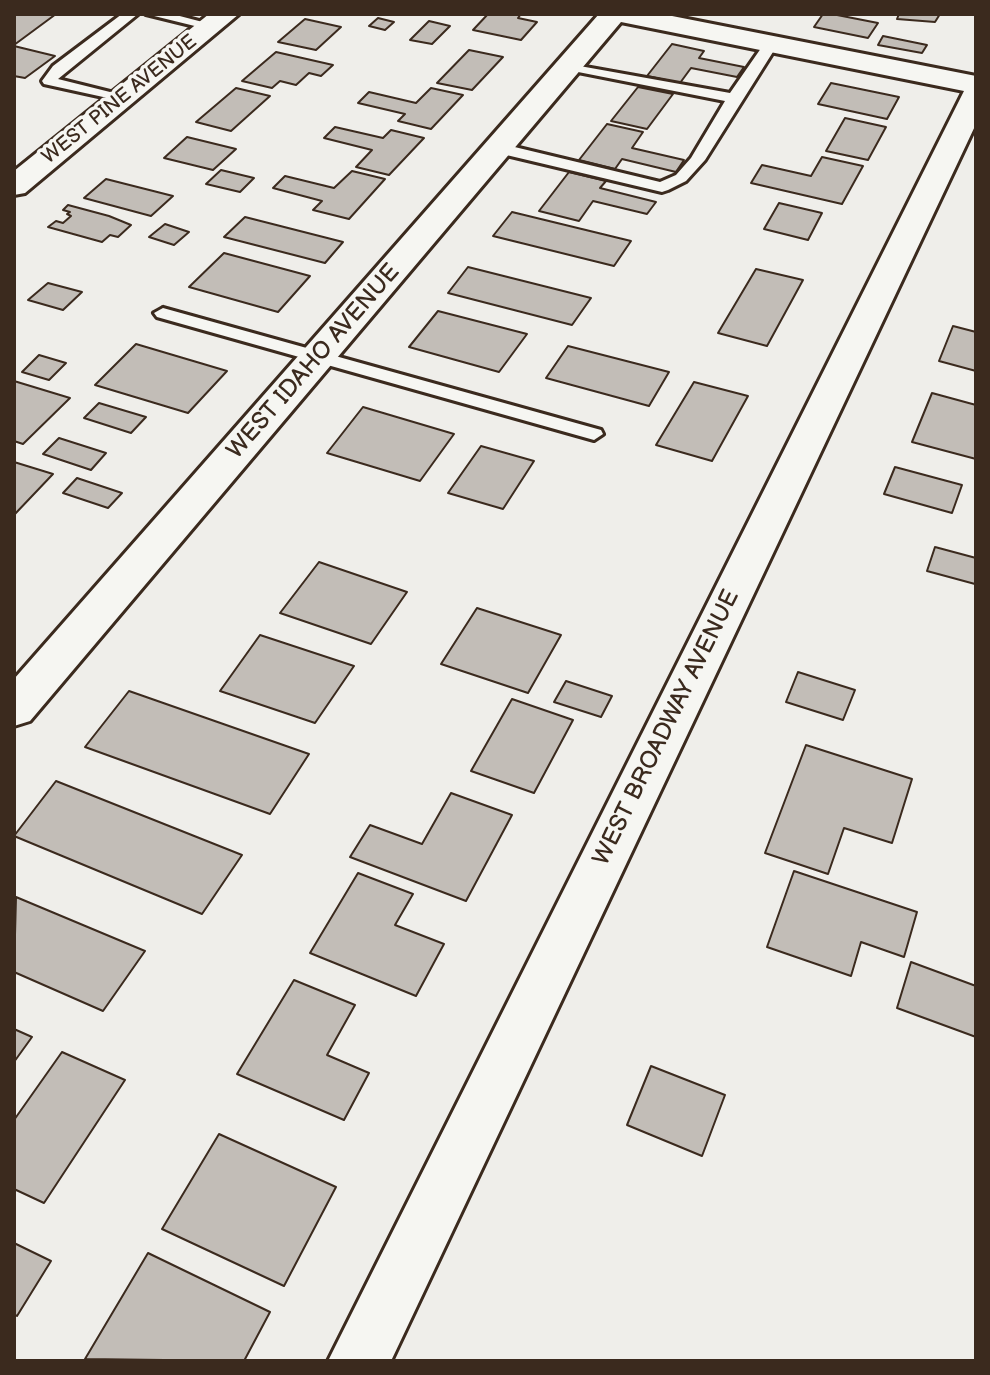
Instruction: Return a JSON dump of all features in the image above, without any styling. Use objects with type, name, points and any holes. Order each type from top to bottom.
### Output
[{"type":"street","name":"WEST IDAHO AVENUE","points":[[14,709],[613,14]]},
{"type":"street","points":[[622,14],[976,85]]},
{"type":"street","name":"WEST PINE AVENUE","points":[[14,186],[218,20]]},
{"type":"street","name":"WEST BROADWAY AVENUE","points":[[359,1361],[970,119]]},
{"type":"lane","points":[[121,99],[49,81],[58,69],[131,14]]},
{"type":"lane","points":[[153,14],[218,20]]},
{"type":"lane","points":[[498,148],[662,187],[681,178],[697,160],[771,44]]},
{"type":"lane","points":[[568,66],[734,98]]},
{"type":"lane","points":[[163,313],[594,434]]},
{"type":"building","points":[[14,14],[56,14],[14,45]]},
{"type":"building","points":[[488,14],[521,14],[518,18],[537,22],[521,40],[473,30]]},
{"type":"building","points":[[823,14],[878,23],[868,38],[814,27]]},
{"type":"building","points":[[899,14],[940,14],[935,22],[897,19]]},
{"type":"building","points":[[378,18],[394,22],[385,30],[369,26]]},
{"type":"building","points":[[305,19],[341,27],[316,50],[278,42]]},
{"type":"building","points":[[429,21],[450,26],[432,44],[410,40]]},
{"type":"building","points":[[883,36],[927,45],[922,53],[878,45]]},
{"type":"building","points":[[672,44],[704,51],[699,58],[744,67],[737,77],[691,68],[680,83],[647,76]]},
{"type":"building","points":[[14,46],[55,56],[25,78],[14,76]]},
{"type":"building","points":[[469,50],[503,57],[472,90],[437,83]]},
{"type":"building","points":[[276,52],[333,65],[321,76],[309,73],[296,85],[280,81],[272,88],[242,81]]},
{"type":"building","points":[[831,83],[899,97],[887,119],[818,104]]},
{"type":"building","points":[[638,87],[673,94],[647,129],[611,121]]},
{"type":"building","points":[[236,88],[270,96],[231,131],[196,122]]},
{"type":"building","points":[[431,88],[463,95],[431,129],[398,121],[405,114],[358,103],[369,92],[416,103]]},
{"type":"building","points":[[845,118],[886,127],[868,160],[826,151]]},
{"type":"building","points":[[607,124],[643,132],[632,148],[684,160],[676,172],[622,159],[615,169],[579,160]]},
{"type":"building","points":[[335,127],[383,138],[391,130],[424,138],[389,175],[356,167],[372,150],[324,138]]},
{"type":"building","points":[[187,137],[236,149],[213,170],[164,158]]},
{"type":"building","points":[[822,157],[863,166],[842,204],[751,183],[762,165],[811,176]]},
{"type":"building","points":[[221,170],[254,178],[240,192],[206,184]]},
{"type":"building","points":[[352,171],[385,179],[349,219],[313,210],[322,201],[273,188],[285,176],[334,188]]},
{"type":"building","points":[[569,172],[606,181],[600,188],[656,202],[647,214],[593,201],[579,221],[539,211]]},
{"type":"building","points":[[106,179],[173,196],[151,216],[84,198]]},
{"type":"building","points":[[779,203],[822,213],[808,240],[764,229]]},
{"type":"building","points":[[68,205],[131,225],[118,237],[110,235],[102,242],[48,227],[56,221],[63,223],[71,216],[67,214],[70,212],[63,210]]},
{"type":"building","points":[[512,212],[631,241],[614,266],[493,236]]},
{"type":"building","points":[[245,217],[343,242],[325,263],[224,237]]},
{"type":"building","points":[[165,224],[189,232],[174,245],[149,237]]},
{"type":"building","points":[[224,253],[310,276],[278,312],[189,287]]},
{"type":"building","points":[[468,267],[591,298],[572,325],[448,293]]},
{"type":"building","points":[[756,269],[803,280],[767,346],[718,333]]},
{"type":"building","points":[[48,283],[82,292],[63,310],[28,300]]},
{"type":"building","points":[[438,311],[527,334],[499,372],[409,347]]},
{"type":"building","points":[[953,326],[976,332],[976,371],[939,361]]},
{"type":"building","points":[[136,344],[227,371],[188,413],[95,385]]},
{"type":"building","points":[[568,346],[669,372],[649,406],[546,378]]},
{"type":"building","points":[[39,355],[66,363],[49,380],[22,372]]},
{"type":"building","points":[[14,381],[70,398],[23,444],[14,441]]},
{"type":"building","points":[[694,382],[748,396],[712,461],[656,445]]},
{"type":"building","points":[[932,393],[976,405],[976,459],[912,442]]},
{"type":"building","points":[[99,403],[146,417],[131,433],[84,418]]},
{"type":"building","points":[[363,407],[454,434],[420,481],[327,453]]},
{"type":"building","points":[[59,438],[106,453],[91,470],[43,454]]},
{"type":"building","points":[[481,446],[534,461],[503,509],[448,493]]},
{"type":"building","points":[[14,462],[53,474],[14,515]]},
{"type":"building","points":[[895,467],[962,485],[952,513],[884,494]]},
{"type":"building","points":[[77,478],[122,493],[108,508],[63,493]]},
{"type":"building","points":[[935,547],[976,558],[975,584],[927,571]]},
{"type":"building","points":[[319,562],[407,592],[371,644],[280,613]]},
{"type":"building","points":[[477,608],[561,635],[528,693],[441,664]]},
{"type":"building","points":[[260,635],[354,666],[315,723],[220,691]]},
{"type":"building","points":[[798,672],[855,690],[843,720],[786,702]]},
{"type":"building","points":[[566,681],[612,696],[601,717],[554,702]]},
{"type":"building","points":[[129,691],[309,754],[270,814],[85,747]]},
{"type":"building","points":[[512,699],[573,720],[534,793],[471,771]]},
{"type":"building","points":[[806,745],[912,779],[892,843],[844,828],[828,874],[765,853]]},
{"type":"building","points":[[56,781],[242,855],[202,914],[14,836]]},
{"type":"building","points":[[451,793],[512,815],[466,901],[350,857],[370,825],[422,844]]},
{"type":"building","points":[[794,871],[917,912],[904,957],[861,942],[851,976],[767,947]]},
{"type":"building","points":[[358,873],[413,894],[395,925],[444,944],[416,996],[310,953]]},
{"type":"building","points":[[16,897],[145,951],[103,1011],[14,972]]},
{"type":"building","points":[[911,962],[976,986],[976,1037],[897,1008]]},
{"type":"building","points":[[294,980],[355,1005],[327,1055],[369,1073],[344,1120],[237,1074]]},
{"type":"building","points":[[14,1029],[32,1037],[14,1062]]},
{"type":"building","points":[[62,1052],[125,1080],[44,1203],[14,1189],[14,1120]]},
{"type":"building","points":[[651,1066],[725,1095],[702,1156],[627,1125]]},
{"type":"building","points":[[219,1134],[336,1187],[284,1286],[162,1229]]},
{"type":"building","points":[[14,1243],[51,1261],[17,1316],[14,1314]]},
{"type":"building","points":[[148,1253],[270,1312],[244,1361],[85,1359]]}]
